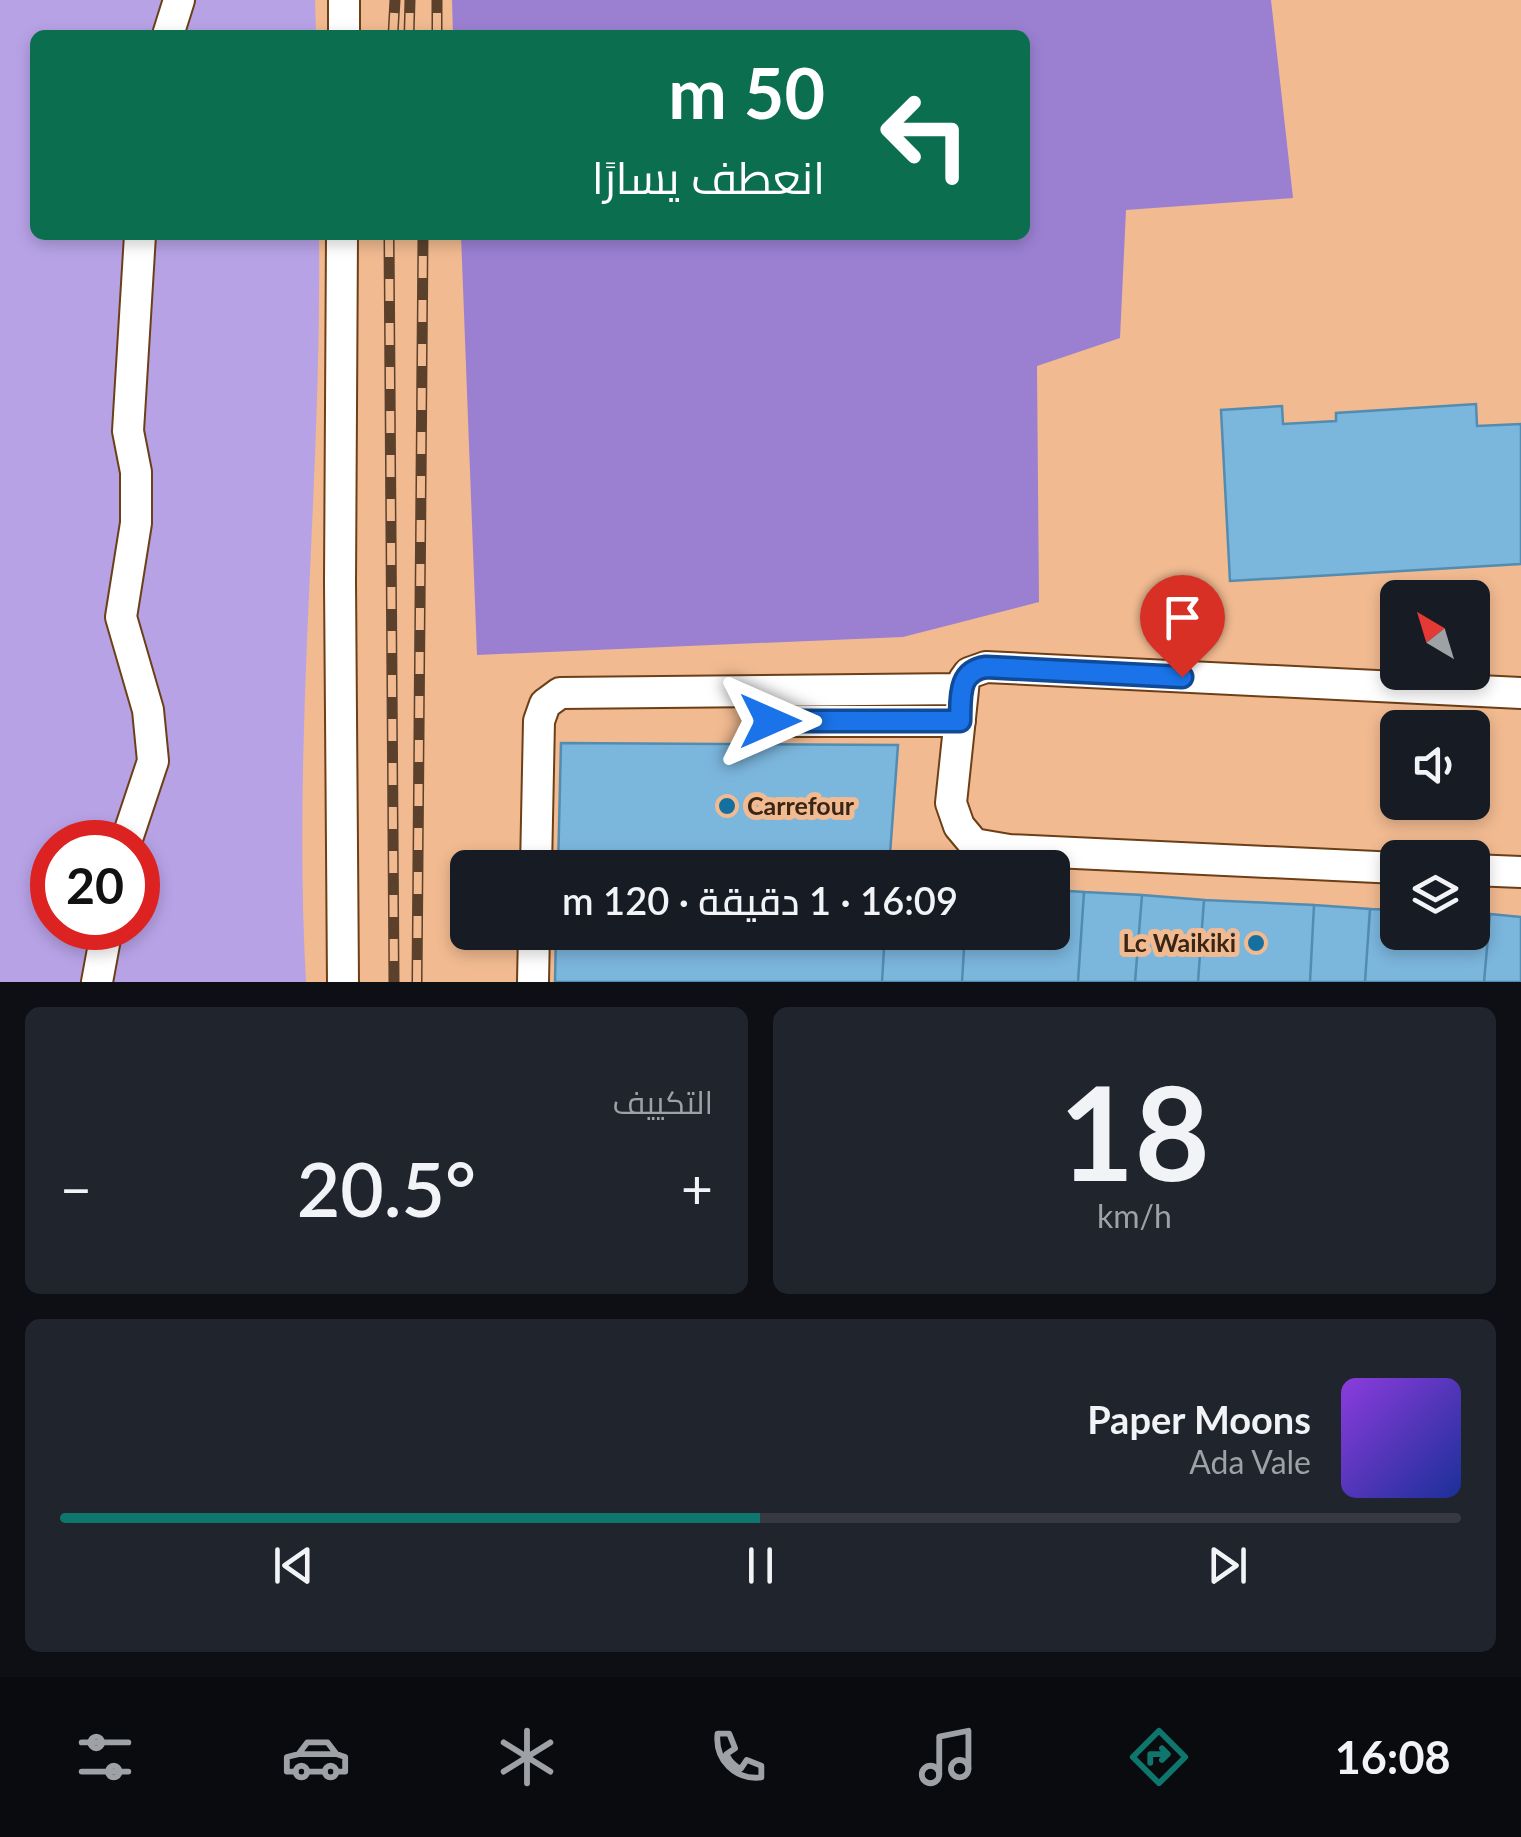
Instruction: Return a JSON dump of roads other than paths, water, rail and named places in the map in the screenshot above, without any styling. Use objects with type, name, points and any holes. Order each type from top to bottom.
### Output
[{"type":"street","points":[[170,30],[179,0]]},
{"type":"street","points":[[344,0],[344,30]]},
{"type":"street","points":[[133,820],[153,762],[148,710],[121,617],[136,523],[136,472],[128,431],[140,240]]},
{"type":"street","points":[[342,240],[343,982]]},
{"type":"street","points":[[1380,867],[1009,850],[974,844],[960,826],[951,804],[962,689],[969,672],[986,667],[1521,693]]},
{"type":"street","points":[[536,850],[539,721],[545,704],[560,692],[962,689]]},
{"type":"street","points":[[770,721],[960,721]]},
{"type":"street","points":[[1490,871],[1521,872]]},
{"type":"street","points":[[97,982],[103,950]]},
{"type":"street","points":[[533,982],[534,950]]},
{"type":"railway","points":[[393,30],[395,0]]},
{"type":"railway","points":[[409,30],[410,0]]},
{"type":"railway","points":[[437,0],[437,30]]},
{"type":"railway","points":[[389,240],[394,982]]},
{"type":"railway","points":[[417,982],[423,240]]},
{"type":"place","name":"Carrefour","points":[[727,806]]},
{"type":"place","name":"Lc Waikiki","points":[[1256,943]]}]
